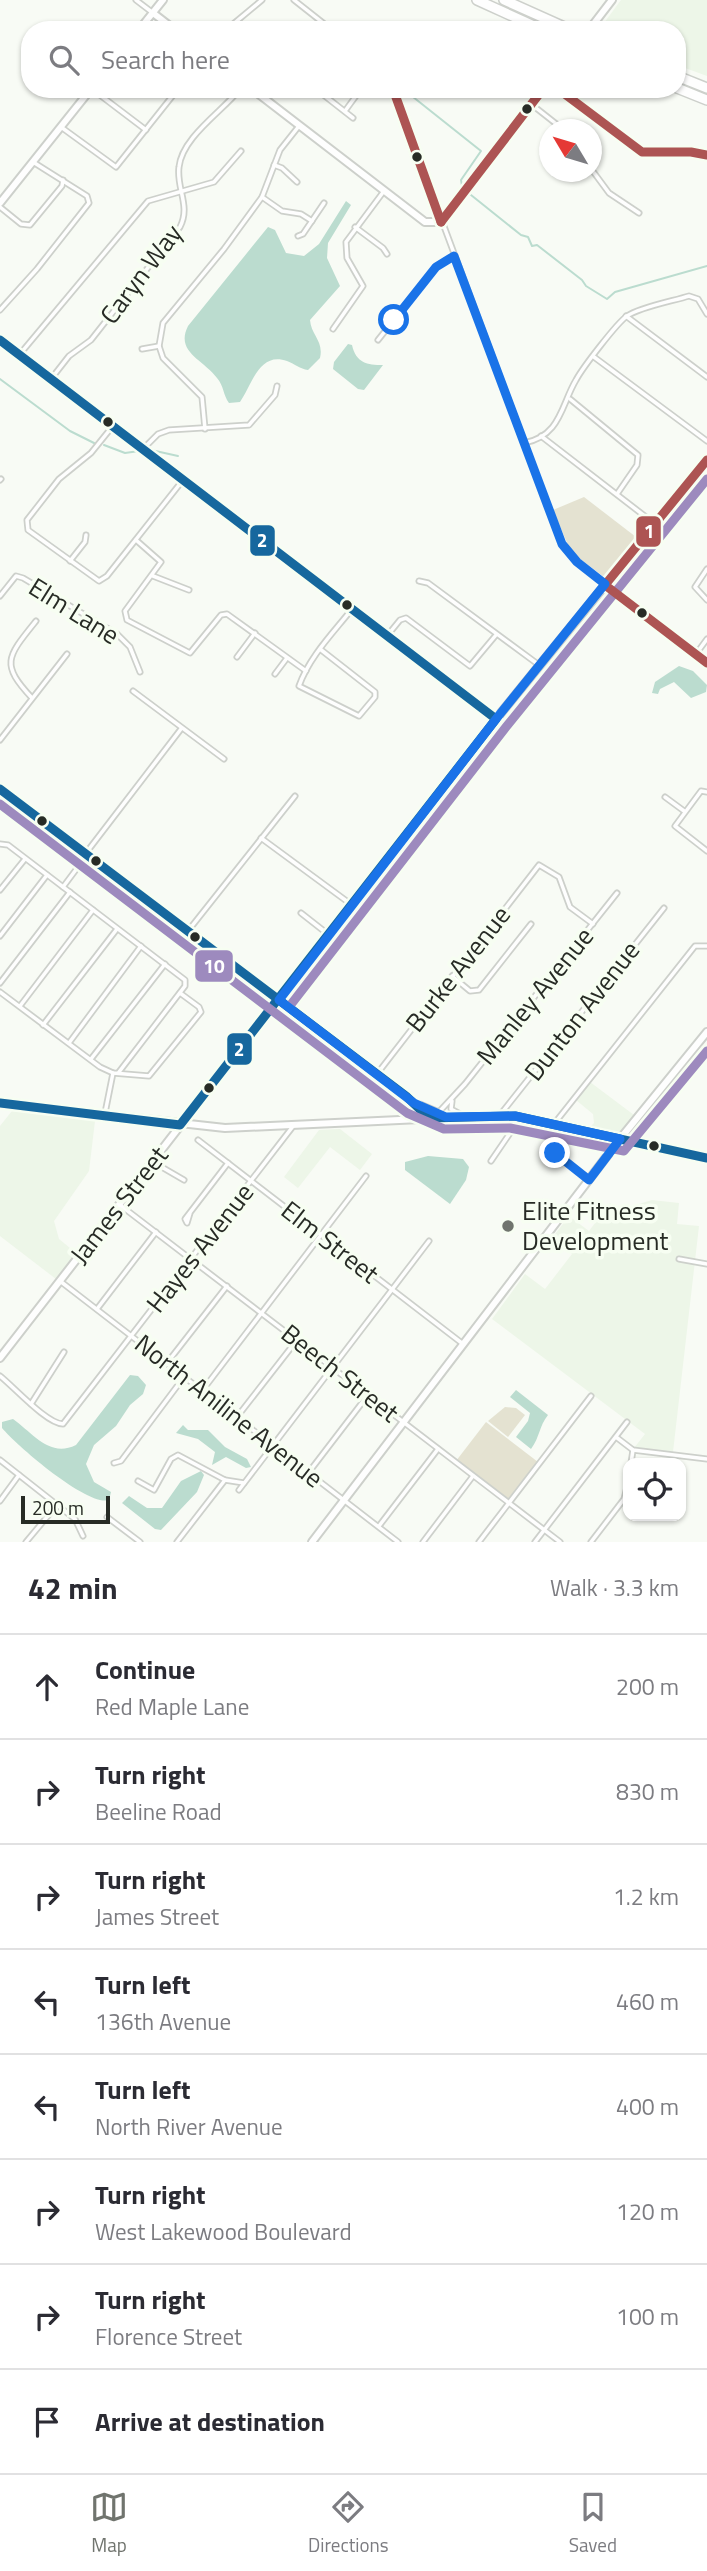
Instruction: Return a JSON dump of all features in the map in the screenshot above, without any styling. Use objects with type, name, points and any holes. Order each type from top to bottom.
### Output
[{"type":"highway","points":[[477,0],[524,21]]},
{"type":"highway","points":[[498,9],[505,1],[551,21]]},
{"type":"highway","points":[[686,80],[707,88]]},
{"type":"highway","points":[[686,92],[707,100]]},
{"type":"street","points":[[136,0],[163,21]]},
{"type":"street","points":[[146,21],[163,0]]},
{"type":"street","points":[[237,21],[262,0]]},
{"type":"street","points":[[293,0],[320,21]]},
{"type":"street","points":[[596,21],[612,0]]},
{"type":"street","points":[[63,180],[62,186],[30,225],[21,223],[0,205],[85,98]]},
{"type":"street","points":[[104,98],[146,130]]},
{"type":"street","points":[[61,127],[116,167],[169,98]]},
{"type":"street","name":"Caryn Way","points":[[51,379],[69,356],[91,340],[175,234],[185,213],[178,170],[181,156],[231,98]]},
{"type":"street","points":[[263,98],[425,222],[441,222]]},
{"type":"street","points":[[328,98],[353,118]]},
{"type":"street","points":[[345,111],[354,98]]},
{"type":"street","points":[[396,98],[562,544],[577,562],[707,663]]},
{"type":"street","points":[[441,222],[536,98]]},
{"type":"street","points":[[570,98],[642,152],[658,155],[696,151],[707,155]]},
{"type":"street","points":[[531,104],[550,119]]},
{"type":"street","points":[[205,429],[202,397],[167,365],[159,346],[165,319],[224,249],[262,197],[280,150],[299,126]]},
{"type":"street","points":[[20,355],[148,201],[214,182],[241,151]]},
{"type":"street","points":[[0,310],[37,269],[90,200],[33,162]]},
{"type":"street","points":[[274,165],[282,168],[297,182]]},
{"type":"street","points":[[601,182],[609,193],[639,213]]},
{"type":"street","points":[[332,329],[363,286],[345,251],[347,239],[384,191]]},
{"type":"street","points":[[262,197],[282,211],[301,214],[312,221]]},
{"type":"street","points":[[298,236],[324,203]]},
{"type":"street","points":[[355,227],[383,247],[387,254]]},
{"type":"street","points":[[378,340],[436,267],[454,256]]},
{"type":"street","points":[[524,443],[541,436],[559,418],[576,379],[629,315],[689,296],[698,299],[707,314]]},
{"type":"street","points":[[629,315],[707,377]]},
{"type":"street","points":[[0,340],[496,719]]},
{"type":"street","points":[[142,349],[159,346]]},
{"type":"street","points":[[594,357],[707,441]]},
{"type":"street","points":[[143,450],[169,430],[249,425],[275,395],[277,386]]},
{"type":"street","points":[[569,399],[638,455],[637,465],[617,494]]},
{"type":"street","points":[[113,427],[92,453],[58,479],[29,516],[26,525],[28,530],[97,581],[104,579],[183,480]]},
{"type":"street","points":[[541,436],[655,524]]},
{"type":"street","name":"James Street","points":[[1,1354],[120,1205],[496,719],[707,460]]},
{"type":"street","points":[[70,561],[85,542],[86,535]]},
{"type":"street","points":[[136,540],[161,562],[125,611],[125,617],[190,653],[225,614],[306,671]]},
{"type":"street","points":[[707,569],[695,587],[707,600]]},
{"type":"street","name":"Elm Lane","points":[[0,596],[16,576],[23,578],[117,634],[130,647],[140,672]]},
{"type":"street","points":[[153,576],[189,590]]},
{"type":"street","points":[[419,581],[428,583],[539,665]]},
{"type":"street","points":[[320,649],[376,694],[361,714],[355,716],[300,689],[306,671],[320,649],[352,609]]},
{"type":"street","points":[[387,636],[406,618],[470,666],[496,635]]},
{"type":"street","points":[[32,698],[12,681],[6,665],[11,653],[36,621]]},
{"type":"street","points":[[237,657],[255,633]]},
{"type":"street","points":[[696,654],[707,639]]},
{"type":"street","points":[[0,740],[67,654]]},
{"type":"street","points":[[275,674],[287,658]]},
{"type":"street","points":[[133,691],[224,759]]},
{"type":"street","points":[[63,887],[181,729]]},
{"type":"street","points":[[0,789],[377,1074],[429,1118]]},
{"type":"street","points":[[707,792],[701,792],[675,825],[707,852]]},
{"type":"street","points":[[188,931],[295,796]]},
{"type":"street","points":[[665,797],[684,811]]},
{"type":"street","points":[[261,837],[352,905]]},
{"type":"street","points":[[1,843],[70,892],[186,982],[119,1072]]},
{"type":"street","points":[[0,890],[24,859]]},
{"type":"street","name":"Burke Avenue","points":[[377,1074],[539,864],[559,877],[570,906],[593,924]]},
{"type":"street","points":[[0,936],[47,875]]},
{"type":"street","points":[[0,983],[70,892]]},
{"type":"street","name":"Manley Avenue","points":[[438,1113],[453,1099],[617,893]]},
{"type":"street","name":"Dunton Avenue","points":[[500,1115],[664,908]]},
{"type":"street","points":[[19,1007],[93,911]]},
{"type":"street","points":[[301,913],[329,934]]},
{"type":"street","points":[[452,976],[470,991],[479,990],[531,924]]},
{"type":"street","points":[[43,1025],[117,929]]},
{"type":"street","points":[[69,1043],[141,946]]},
{"type":"street","points":[[554,1125],[695,947],[707,946]]},
{"type":"street","points":[[90,1060],[165,964]]},
{"type":"street","points":[[0,992],[90,1060],[113,1073],[149,1076],[195,1020],[200,1009],[180,993]]},
{"type":"street","points":[[312,1542],[620,1139],[707,1032]]},
{"type":"street","points":[[105,1115],[113,1073]]},
{"type":"street","points":[[453,1099],[451,1110],[464,1116]]},
{"type":"street","points":[[0,1102],[180,1125],[225,1128],[500,1115],[521,1117],[707,1158]]},
{"type":"street","points":[[414,1103],[446,1117]]},
{"type":"street","points":[[491,1161],[521,1117]]},
{"type":"street","name":"Hayes Avenue","points":[[31,1404],[59,1425],[65,1422],[293,1125]]},
{"type":"street","name":"Elm Street","points":[[198,1140],[463,1344]]},
{"type":"street","points":[[555,1153],[589,1180]]},
{"type":"street","points":[[153,1162],[184,1180]]},
{"type":"street","points":[[190,1213],[228,1163]]},
{"type":"street","points":[[202,1391],[366,1176]]},
{"type":"street","name":"Beech Street","points":[[120,1205],[560,1542]]},
{"type":"street","points":[[97,1309],[156,1232]]},
{"type":"street","points":[[239,1490],[429,1241]]},
{"type":"street","points":[[679,1259],[707,1264]]},
{"type":"street","name":"North Aniline Avenue","points":[[60,1281],[398,1542]]},
{"type":"street","points":[[167,1363],[227,1286]]},
{"type":"street","points":[[237,1418],[297,1340]]},
{"type":"street","points":[[0,1376],[31,1404],[64,1352]]},
{"type":"street","points":[[114,1463],[121,1461],[184,1377]]},
{"type":"street","points":[[309,1472],[368,1395]]},
{"type":"street","points":[[479,1542],[591,1396]]},
{"type":"street","points":[[536,1542],[627,1422]]},
{"type":"street","points":[[616,1437],[633,1450],[707,1459]]},
{"type":"street","points":[[379,1526],[438,1449]]},
{"type":"street","points":[[632,1458],[633,1450]]},
{"type":"street","points":[[138,1481],[154,1490],[174,1456],[184,1456],[225,1480],[244,1483]]},
{"type":"street","points":[[0,1460],[80,1524],[83,1536]]},
{"type":"street","points":[[0,1501],[19,1475]]},
{"type":"street","points":[[424,1542],[474,1476]]},
{"type":"street","points":[[177,1542],[225,1480]]},
{"type":"street","points":[[591,1542],[623,1499]]},
{"type":"street","points":[[26,1542],[57,1504]]},
{"type":"street","points":[[107,1517],[140,1542]]},
{"type":"shaded area","points":[[621,0],[707,0],[707,76],[686,68],[686,21],[605,21]]},
{"type":"shaded area","points":[[346,201],[351,205],[328,243],[327,258],[340,286],[310,320],[319,342],[320,358],[308,370],[287,361],[270,361],[258,371],[240,402],[229,403],[217,378],[188,349],[185,335],[188,326],[268,227],[275,230],[286,253],[304,256],[319,244]]},
{"type":"shaded area","points":[[348,344],[352,345],[356,356],[363,362],[383,365],[364,390],[358,389],[333,369],[334,362]]},
{"type":"shaded area","points":[[584,497],[636,537],[604,577],[571,552],[553,510]]},
{"type":"shaded area","points":[[679,666],[693,671],[707,685],[706,692],[691,698],[674,682],[660,689],[658,694],[652,693],[655,682]]},
{"type":"shaded area","points":[[590,1082],[634,1115],[618,1134],[589,1128],[594,1123],[593,1114],[576,1100]]},
{"type":"shaded area","points":[[12,1111],[95,1121],[89,1171],[54,1221],[59,1239],[76,1253],[56,1279],[0,1236],[0,1126]]},
{"type":"shaded area","points":[[340,1129],[372,1154],[360,1170],[330,1147],[298,1188],[284,1177],[319,1130]]},
{"type":"shaded area","points":[[428,1156],[463,1159],[469,1167],[466,1180],[450,1204],[405,1170],[405,1162]]},
{"type":"shaded area","points":[[652,1200],[679,1203],[677,1224],[699,1226],[673,1452],[634,1448],[645,1434],[492,1319],[525,1274],[545,1289],[572,1254],[552,1238],[569,1216],[589,1231],[610,1203],[619,1210]]},
{"type":"shaded area","points":[[130,1375],[138,1376],[146,1385],[143,1394],[130,1405],[116,1426],[94,1445],[86,1464],[94,1482],[111,1492],[109,1500],[99,1500],[70,1485],[37,1461],[2,1428],[2,1422],[13,1419],[49,1446],[66,1448],[76,1445]]},
{"type":"shaded area","points":[[516,1390],[548,1415],[531,1449],[516,1437],[528,1421],[530,1413],[510,1397]]},
{"type":"shaded area","points":[[505,1407],[516,1408],[525,1415],[508,1437],[488,1421]]},
{"type":"shaded area","points":[[486,1422],[538,1462],[509,1499],[456,1461]]},
{"type":"shaded area","points":[[183,1425],[188,1430],[208,1430],[225,1447],[247,1459],[251,1467],[246,1468],[226,1457],[212,1465],[215,1452],[198,1439],[176,1433]]},
{"type":"shaded area","points":[[201,1471],[204,1475],[197,1492],[161,1530],[155,1529],[122,1503],[129,1496],[147,1508],[162,1508],[181,1481]]},
{"type":"waterway","points":[[414,98],[481,151],[461,180],[462,186]]},
{"type":"waterway","points":[[471,195],[521,235],[528,237],[532,246],[537,245],[586,286],[607,299],[615,292],[707,266]]},
{"type":"waterway","points":[[0,379],[70,431],[94,443]]},
{"type":"waterway","points":[[104,445],[125,453],[139,451]]},
{"type":"waterway","points":[[151,450],[178,456]]},
{"type":"transit line","name":"1","points":[[396,98],[441,222]]},
{"type":"transit line","name":"1","points":[[441,222],[536,98]]},
{"type":"transit line","name":"1","points":[[570,98],[642,152],[691,152],[707,155]]},
{"type":"transit line","name":"2","points":[[0,340],[496,719],[180,1125],[0,1103]]},
{"type":"transit line","name":"1","points":[[707,460],[605,585],[707,663]]},
{"type":"transit line","name":"10","points":[[289,1007],[506,727],[707,479]]},
{"type":"transit line","name":"2","points":[[0,789],[406,1096],[429,1118],[515,1116],[707,1158]]},
{"type":"transit line","name":"10","points":[[0,804],[407,1113],[444,1129],[510,1128],[624,1151],[707,1051]]},
{"type":"place","name":"Elite Fitness Development","points":[[508,1226]]},
{"type":"route","points":[[394,320],[441,261],[454,256],[562,544],[577,562],[605,584],[496,719],[279,1000],[414,1103],[446,1117],[515,1116],[620,1139],[589,1180],[555,1153]]}]
